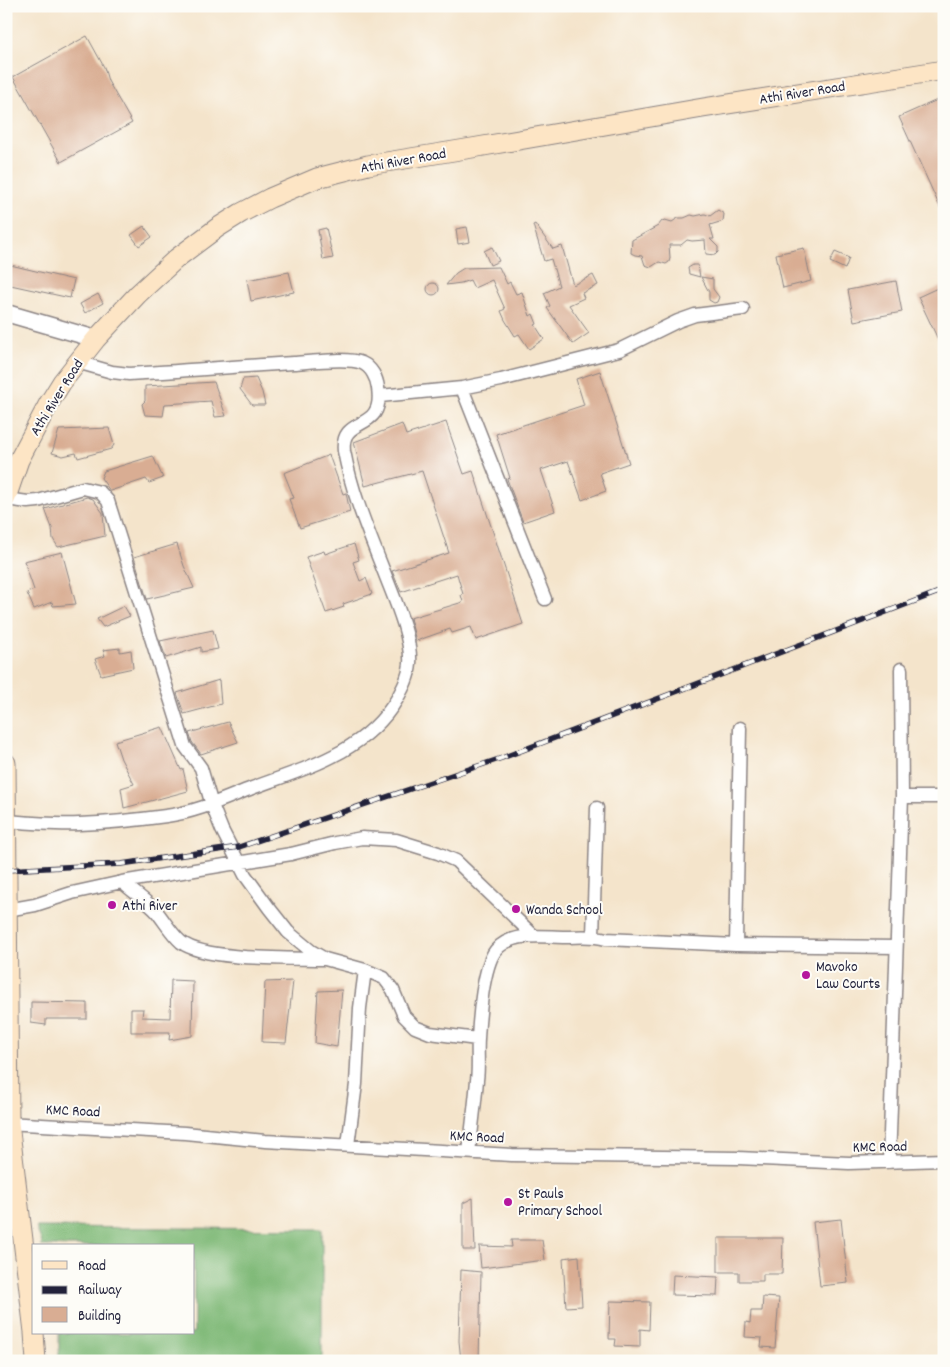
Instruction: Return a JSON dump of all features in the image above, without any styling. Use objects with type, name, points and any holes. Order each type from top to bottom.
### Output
[{"type":"main road","name":"Athi River Road","points":[[6,498],[19,460],[49,403],[77,362],[96,339],[177,258],[217,228],[270,198],[323,176],[368,165],[713,106],[944,70]]},
{"type":"main road","points":[[6,762],[8,821],[8,1123],[32,1317]]},
{"type":"main road","points":[[34,1334],[36,1361]]},
{"type":"street","points":[[380,396],[462,388],[508,378],[619,350],[678,321],[695,315],[743,308]]},
{"type":"street","points":[[6,313],[29,318],[96,339]]},
{"type":"street","points":[[8,821],[78,824],[106,822],[168,816],[212,805],[300,770],[351,746],[384,718],[404,686],[410,662],[408,644],[397,606],[366,526],[346,463],[343,443],[351,429],[371,418],[377,411],[380,396],[375,376],[363,364],[322,361],[130,374],[112,372],[77,362]]},
{"type":"street","points":[[462,388],[545,600]]},
{"type":"street","points":[[6,498],[28,502],[38,501],[83,488],[100,492],[108,501],[185,746],[201,768],[222,830],[257,892],[288,932],[311,951],[325,959],[365,970],[384,978],[393,990],[404,1016],[415,1027],[430,1033],[478,1039]]},
{"type":"street","points":[[889,1162],[902,797],[901,669]]},
{"type":"street","points":[[736,945],[740,728]]},
{"type":"street","points":[[902,797],[944,797]]},
{"type":"street","points":[[593,936],[597,808]]},
{"type":"street","points":[[8,910],[35,905],[72,893],[122,882],[239,863],[362,838],[396,840],[438,853],[456,861],[534,936]]},
{"type":"street","points":[[122,882],[156,912],[170,931],[182,942],[194,949],[258,958],[325,959]]},
{"type":"street","points":[[469,1152],[478,1080],[478,1039],[485,980],[492,956],[497,949],[510,941],[534,936],[593,936],[606,939],[736,945],[896,946]]},
{"type":"street","points":[[348,1145],[356,1084],[360,1008],[365,970]]},
{"type":"street","name":"KMC Road","points":[[8,1123],[185,1133],[264,1141],[512,1155],[738,1158],[849,1163],[944,1160]]},
{"type":"green space","points":[[36,1227],[322,1229],[322,1361],[59,1361],[59,1334],[195,1334],[195,1244],[42,1243]]},
{"type":"building","points":[[87,36],[104,67],[108,81],[132,123],[61,162],[13,77]]},
{"type":"building","points":[[944,97],[944,216],[899,117]]},
{"type":"building","points":[[718,210],[724,214],[723,221],[710,225],[714,239],[710,239],[718,247],[718,252],[715,255],[706,254],[705,240],[687,240],[681,245],[669,245],[669,262],[666,264],[659,262],[651,267],[645,265],[642,256],[631,253],[632,240],[658,226],[662,221],[672,222],[678,218],[691,215],[705,214],[710,216]]},
{"type":"building","points":[[535,224],[553,249],[562,246],[573,285],[593,275],[598,285],[582,293],[584,298],[569,305],[589,333],[573,344],[547,308],[550,306],[544,293],[559,286],[551,259],[544,261],[533,225]]},
{"type":"building","points":[[144,226],[152,237],[139,246],[131,235]]},
{"type":"building","points":[[467,227],[470,242],[458,244],[456,229]]},
{"type":"building","points":[[326,228],[333,258],[323,260],[318,230]]},
{"type":"building","points":[[492,247],[499,261],[490,265],[484,251]]},
{"type":"building","points":[[804,248],[811,281],[783,288],[776,254]]},
{"type":"building","points":[[835,252],[849,258],[845,269],[830,262]]},
{"type":"building","points":[[6,264],[74,280],[70,298],[6,284]]},
{"type":"building","points":[[698,265],[700,277],[689,274],[688,268]]},
{"type":"building","points":[[499,267],[507,284],[510,282],[516,294],[522,292],[530,316],[533,314],[537,324],[535,325],[544,339],[529,349],[519,334],[515,336],[505,320],[501,311],[505,309],[492,280],[474,288],[470,280],[446,285],[456,273],[464,268]]},
{"type":"building","points":[[289,272],[294,292],[251,301],[247,280]]},
{"type":"building","points":[[701,277],[713,279],[713,289],[719,297],[717,302],[714,303],[709,300],[709,292]]},
{"type":"building","points":[[896,281],[902,312],[854,321],[848,290]]},
{"type":"building","points":[[433,283],[439,289],[433,295],[427,289]]},
{"type":"building","points":[[944,285],[944,352],[918,297]]},
{"type":"building","points":[[98,294],[103,303],[85,313],[80,304]]},
{"type":"building","points":[[600,371],[629,463],[600,473],[606,491],[582,500],[568,461],[541,470],[555,511],[523,522],[507,479],[510,478],[496,434],[584,405],[576,379]]},
{"type":"building","points":[[256,378],[265,405],[252,405],[240,389],[243,379]]},
{"type":"building","points":[[214,382],[226,416],[215,417],[211,401],[165,404],[163,416],[145,415],[142,404],[145,401],[145,386]]},
{"type":"building","points":[[446,422],[464,474],[473,471],[523,624],[476,640],[471,627],[452,633],[450,629],[416,641],[410,618],[463,602],[461,595],[463,594],[457,574],[401,592],[392,571],[449,553],[422,471],[365,486],[354,442],[402,424],[406,435]]},
{"type":"building","points":[[109,428],[114,445],[111,449],[78,458],[76,453],[63,456],[52,453],[59,430]]},
{"type":"building","points":[[329,455],[343,494],[346,493],[350,512],[300,528],[289,499],[294,498],[284,473]]},
{"type":"building","points":[[153,456],[163,478],[149,483],[146,479],[110,491],[101,478],[104,471]]},
{"type":"building","points":[[87,497],[93,499],[103,513],[105,536],[58,547],[53,539],[52,528],[45,509]]},
{"type":"building","points":[[177,544],[194,588],[147,599],[134,557]]},
{"type":"building","points":[[354,544],[359,560],[353,562],[360,581],[366,578],[372,594],[343,604],[344,607],[326,613],[306,557],[324,551],[325,554]]},
{"type":"building","points":[[62,552],[76,604],[53,606],[52,602],[34,609],[27,593],[34,590],[24,561]]},
{"type":"building","points":[[124,606],[130,616],[103,627],[97,619]]},
{"type":"building","points":[[213,630],[218,649],[201,652],[201,647],[166,658],[160,641]]},
{"type":"building","points":[[120,648],[120,652],[131,650],[133,668],[101,675],[95,659],[105,656],[103,650]]},
{"type":"building","points":[[219,680],[221,704],[184,714],[177,693]]},
{"type":"building","points":[[228,722],[238,742],[201,754],[192,742],[189,733]]},
{"type":"building","points":[[162,727],[181,770],[183,769],[188,791],[124,808],[121,788],[134,784],[121,759],[115,741]]},
{"type":"building","points":[[171,980],[193,981],[192,1036],[169,1040],[170,1032],[131,1032],[131,1009],[143,1009],[142,1017],[170,1018]]},
{"type":"building","points":[[293,981],[286,1043],[262,1042],[265,982]]},
{"type":"building","points":[[342,990],[337,1047],[315,1043],[318,991]]},
{"type":"building","points":[[31,1002],[87,1003],[87,1019],[46,1019],[46,1025],[31,1023]]},
{"type":"building","points":[[473,1198],[475,1250],[463,1250],[463,1203]]},
{"type":"building","points":[[841,1219],[848,1283],[820,1286],[813,1222]]},
{"type":"building","points":[[718,1238],[783,1238],[782,1274],[763,1274],[763,1281],[739,1281],[739,1272],[718,1272]]},
{"type":"building","points":[[511,1240],[542,1240],[545,1260],[481,1268],[479,1246],[512,1247]]},
{"type":"building","points":[[579,1256],[582,1306],[566,1307],[563,1258]]},
{"type":"building","points":[[461,1270],[481,1272],[479,1361],[461,1361],[459,1341]]},
{"type":"building","points":[[673,1275],[718,1277],[717,1296],[672,1295]]},
{"type":"building","points":[[763,1297],[779,1298],[775,1348],[761,1347],[762,1338],[745,1337],[746,1322],[750,1323],[751,1311],[762,1311]]},
{"type":"building","points":[[610,1301],[650,1302],[649,1330],[640,1329],[640,1347],[615,1346],[616,1339],[609,1339]]},
{"type":"railway","points":[[6,870],[121,864],[239,847],[502,758],[944,590]]},
{"type":"place","name":"Athi River","points":[[112,905]]},
{"type":"place","name":"Wanda School","points":[[516,909]]},
{"type":"place","name":"Mavoko Law Courts","points":[[806,975]]},
{"type":"place","name":"St Pauls Primary School","points":[[508,1202]]}]
